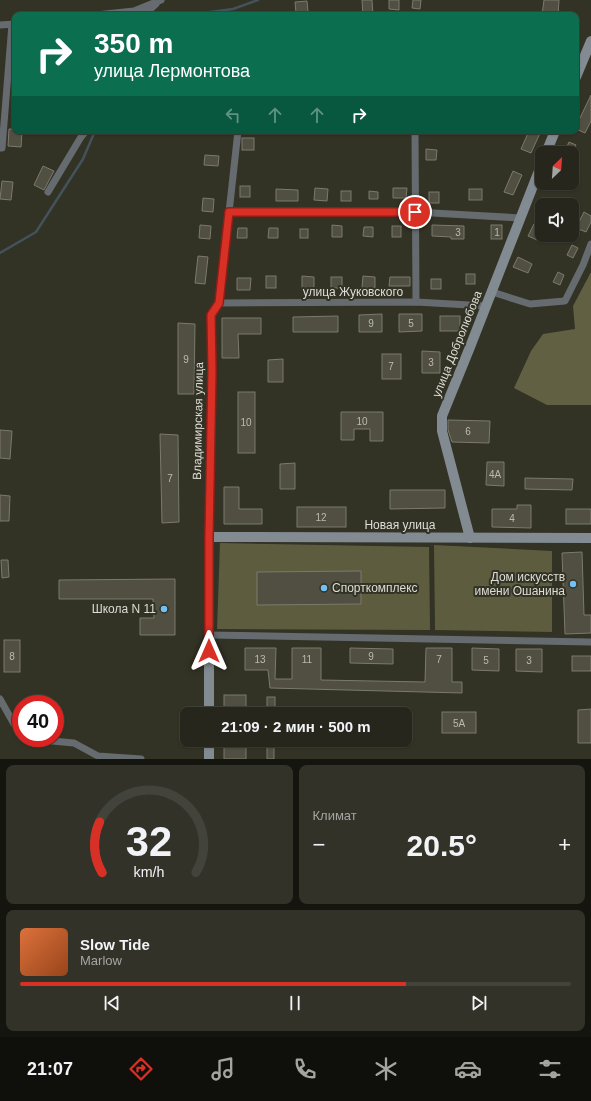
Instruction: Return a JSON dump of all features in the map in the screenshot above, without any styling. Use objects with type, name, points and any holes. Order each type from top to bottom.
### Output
[{"type":"street","points":[[124,12],[134,11],[161,0]]},
{"type":"street","points":[[147,12],[161,0]]},
{"type":"street","points":[[0,26],[12,24]]},
{"type":"street","points":[[579,70],[591,41]]},
{"type":"street","points":[[1,148],[12,43]]},
{"type":"street","points":[[48,192],[84,134]]},
{"type":"street","name":"Владимирская улица","points":[[209,707],[209,537],[212,401],[211,315],[219,303],[238,134]]},
{"type":"street","points":[[415,134],[416,302]]},
{"type":"street","points":[[549,146],[554,134]]},
{"type":"street","name":"улица Добролюбова","points":[[470,538],[442,431],[442,416],[487,306],[535,181]]},
{"type":"street","points":[[229,212],[415,212],[521,218]]},
{"type":"street","points":[[492,292],[530,304],[565,301],[583,265],[591,244]]},
{"type":"street","name":"улица Жуковского","points":[[219,303],[416,302],[487,306]]},
{"type":"street","name":"Новая улица","points":[[209,537],[591,538]]},
{"type":"street","points":[[209,635],[591,642]]},
{"type":"street","points":[[0,699],[12,720]]},
{"type":"street","points":[[64,742],[74,743],[98,756],[141,759]]},
{"type":"street","points":[[208,759],[209,747]]},
{"type":"shaded area","points":[[591,272],[591,405],[547,405],[514,388],[531,351],[543,334],[575,329],[573,306]]},
{"type":"shaded area","name":"Спорткомплекс","points":[[220,543],[429,547],[430,630],[217,629]]},
{"type":"shaded area","points":[[434,545],[552,551],[552,632],[435,630]]},
{"type":"building","points":[[362,0],[372,0],[373,12],[363,12]]},
{"type":"building","points":[[389,0],[399,0],[399,10],[389,9]]},
{"type":"building","points":[[413,0],[421,0],[420,9],[412,8]]},
{"type":"building","points":[[544,0],[559,0],[558,12],[542,12]]},
{"type":"building","points":[[307,1],[308,12],[296,12],[295,2]]},
{"type":"building","points":[[591,95],[591,121],[585,133],[579,130],[579,120]]},
{"type":"building","points":[[9,129],[12,129],[12,134],[22,134],[21,147],[8,146]]},
{"type":"building","points":[[528,134],[540,134],[531,153],[521,149]]},
{"type":"building","points":[[242,138],[254,138],[254,150],[242,150]]},
{"type":"building","points":[[569,142],[576,145],[576,146],[567,146]]},
{"type":"building","points":[[426,149],[437,150],[436,160],[426,160]]},
{"type":"building","points":[[205,155],[219,156],[218,166],[204,165]]},
{"type":"building","points":[[43,166],[54,171],[44,190],[34,185]]},
{"type":"building","points":[[513,171],[522,175],[513,195],[504,192]]},
{"type":"building","points":[[2,181],[13,182],[11,200],[0,199]]},
{"type":"building","points":[[240,186],[250,186],[250,197],[240,197]]},
{"type":"building","points":[[315,188],[328,189],[327,201],[314,200]]},
{"type":"building","points":[[393,188],[407,188],[406,198],[393,198]]},
{"type":"building","points":[[276,189],[298,190],[298,201],[276,201]]},
{"type":"building","points":[[469,189],[482,189],[482,200],[469,200]]},
{"type":"building","points":[[341,191],[351,191],[351,201],[341,201]]},
{"type":"building","points":[[369,191],[378,192],[378,199],[369,199]]},
{"type":"building","points":[[429,192],[439,192],[439,203],[429,203]]},
{"type":"building","points":[[203,198],[214,199],[213,212],[202,211]]},
{"type":"building","points":[[584,212],[591,216],[591,222],[586,232],[579,229],[579,222]]},
{"type":"building","points":[[534,224],[535,224],[535,239],[528,236]]},
{"type":"building","points":[[200,225],[211,226],[210,239],[199,238]]},
{"type":"building","points":[[332,225],[342,226],[342,237],[332,237]]},
{"type":"building","points":[[432,225],[464,226],[464,239],[451,239],[451,237],[432,236]]},
{"type":"building","points":[[491,225],[502,225],[502,239],[491,239]]},
{"type":"building","points":[[392,226],[401,226],[401,237],[392,237]]},
{"type":"building","points":[[364,227],[373,227],[373,237],[363,236]]},
{"type":"building","points":[[238,228],[247,228],[247,238],[237,238]]},
{"type":"building","points":[[269,228],[278,228],[278,238],[268,238]]},
{"type":"building","points":[[300,229],[308,229],[308,238],[300,238]]},
{"type":"building","points":[[572,245],[578,248],[573,258],[567,255]]},
{"type":"building","points":[[198,256],[208,257],[205,284],[195,283]]},
{"type":"building","points":[[518,257],[532,264],[528,273],[513,267]]},
{"type":"building","points":[[558,272],[564,275],[560,285],[553,282]]},
{"type":"building","points":[[466,274],[475,274],[475,284],[466,284]]},
{"type":"building","points":[[266,276],[276,276],[276,288],[266,288]]},
{"type":"building","points":[[302,276],[314,277],[314,289],[302,289]]},
{"type":"building","points":[[363,276],[375,277],[375,288],[362,288]]},
{"type":"building","points":[[331,277],[342,277],[342,288],[331,288]]},
{"type":"building","points":[[390,277],[410,277],[410,286],[389,286]]},
{"type":"building","points":[[237,278],[251,278],[250,290],[237,290]]},
{"type":"building","points":[[431,279],[441,279],[441,289],[431,289]]},
{"type":"building","points":[[382,314],[382,332],[359,332],[359,315]]},
{"type":"building","points":[[399,314],[422,314],[422,331],[399,332]]},
{"type":"building","points":[[338,316],[338,332],[293,332],[293,317]]},
{"type":"building","points":[[440,316],[460,316],[460,331],[440,331]]},
{"type":"building","points":[[222,318],[261,318],[261,334],[238,334],[239,358],[222,358]]},
{"type":"building","points":[[178,323],[195,324],[194,394],[178,394]]},
{"type":"building","points":[[422,351],[440,352],[440,373],[422,373]]},
{"type":"building","points":[[382,354],[401,354],[401,379],[382,379]]},
{"type":"building","points":[[283,359],[283,382],[268,382],[268,360]]},
{"type":"building","points":[[238,392],[255,392],[255,453],[238,453]]},
{"type":"building","points":[[341,412],[383,412],[383,441],[370,441],[370,429],[354,429],[354,440],[341,440]]},
{"type":"building","points":[[448,420],[490,421],[489,443],[452,442],[448,430]]},
{"type":"building","points":[[0,430],[12,431],[10,459],[0,458]]},
{"type":"building","points":[[160,434],[178,435],[179,522],[162,523]]},
{"type":"building","points":[[487,462],[504,462],[504,486],[486,485]]},
{"type":"building","points":[[295,463],[295,489],[280,489],[280,464]]},
{"type":"building","points":[[525,478],[573,479],[572,490],[525,489]]},
{"type":"building","points":[[224,487],[239,487],[239,509],[262,509],[262,524],[224,524]]},
{"type":"building","points":[[390,490],[445,490],[445,508],[390,509]]},
{"type":"building","points":[[0,495],[10,496],[9,521],[0,521]]},
{"type":"building","points":[[517,505],[531,505],[531,528],[492,527],[492,509],[517,509]]},
{"type":"building","points":[[297,507],[346,507],[346,527],[297,527]]},
{"type":"building","points":[[566,509],[591,509],[591,524],[566,524]]},
{"type":"building","name":"Дом искусств имени Ошанина","points":[[582,552],[584,615],[591,615],[591,633],[565,634],[562,553]]},
{"type":"building","points":[[1,560],[8,560],[9,577],[2,578]]},
{"type":"building","points":[[361,571],[361,604],[257,605],[257,572]]},
{"type":"building","name":"Школа N 11","points":[[175,579],[175,635],[140,635],[140,618],[154,618],[153,599],[59,599],[59,580]]},
{"type":"building","points":[[4,640],[20,640],[20,672],[4,672]]},
{"type":"building","points":[[245,648],[276,648],[275,679],[292,679],[292,648],[321,648],[321,680],[425,682],[426,648],[452,648],[452,682],[462,682],[462,693],[270,688],[268,670],[245,670]]},
{"type":"building","points":[[350,648],[393,649],[393,664],[350,663]]},
{"type":"building","points":[[472,648],[499,649],[499,671],[472,670]]},
{"type":"building","points":[[516,649],[542,649],[542,672],[516,671]]},
{"type":"building","points":[[572,656],[591,656],[591,671],[572,671]]},
{"type":"building","points":[[224,695],[246,695],[246,707],[224,707]]},
{"type":"building","points":[[267,697],[275,697],[275,707],[267,707]]},
{"type":"building","points":[[591,709],[591,743],[578,743],[578,710]]},
{"type":"building","points":[[442,712],[476,712],[476,733],[442,733]]},
{"type":"building","points":[[224,747],[246,747],[246,759],[224,759]]},
{"type":"building","points":[[267,747],[274,747],[274,759],[267,759]]},
{"type":"waterway","points":[[210,12],[233,9],[258,0]]},
{"type":"waterway","points":[[0,253],[36,232],[83,159],[94,134]]},
{"type":"place","name":"Дом искусств имени Ошанина","points":[[573,584]]},
{"type":"place","name":"Спорткомплекс","points":[[324,588]]},
{"type":"place","name":"Школа N 11","points":[[164,609]]},
{"type":"route","points":[[209,651],[209,537],[212,371],[211,315],[219,303],[229,212],[415,212]]}]
